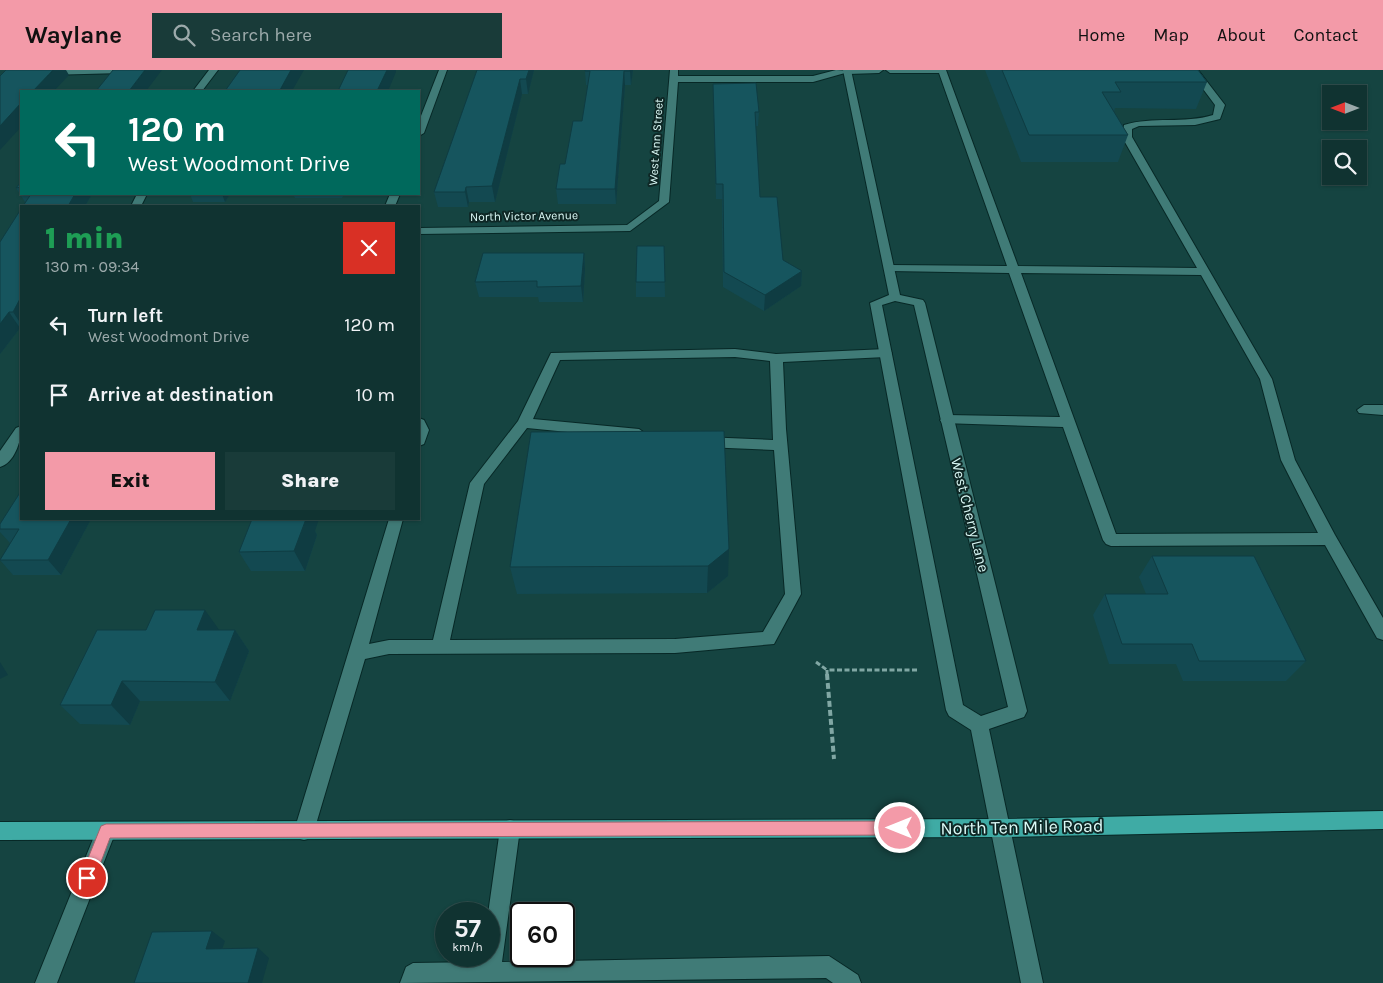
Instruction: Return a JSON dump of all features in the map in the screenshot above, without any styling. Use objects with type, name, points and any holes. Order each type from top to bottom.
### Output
[{"type":"main road","points":[[38,72],[123,70]]},
{"type":"main road","points":[[198,90],[214,70]]},
{"type":"main road","points":[[420,130],[443,70]]},
{"type":"main road","points":[[845,70],[895,297],[876,303],[955,710],[979,725],[1032,983]]},
{"type":"main road","points":[[673,75],[813,79],[845,70],[879,70]]},
{"type":"main road","points":[[890,70],[942,70],[1111,540],[1330,539]]},
{"type":"main road","points":[[1193,70],[1220,105],[1217,117],[1204,123],[1138,122],[1127,127],[1127,137],[1266,379],[1288,460],[1383,633]]},
{"type":"main road","name":"West Ann Street","points":[[630,228],[664,202],[673,75]]},
{"type":"main road","name":"North Victor Avenue","points":[[420,231],[630,228]]},
{"type":"main road","points":[[890,268],[1204,272]]},
{"type":"main road","name":"West Cherry Lane","points":[[895,297],[918,303],[1018,711],[979,725]]},
{"type":"main road","points":[[440,647],[476,483],[524,422],[555,356],[735,353],[776,358],[886,353]]},
{"type":"main road","points":[[358,653],[389,647],[675,646],[768,639],[793,594],[780,445],[776,358]]},
{"type":"main road","points":[[1364,410],[1383,410]]},
{"type":"main road","points":[[947,420],[1069,422]]},
{"type":"main road","points":[[524,422],[655,436]]},
{"type":"main road","points":[[420,425],[422,430],[420,437]]},
{"type":"main road","points":[[0,462],[20,432]]},
{"type":"main road","points":[[692,441],[780,445]]},
{"type":"main road","points":[[304,831],[396,520]]},
{"type":"main road","name":"North Ten Mile Road","points":[[0,831],[1001,828],[1383,820]]},
{"type":"main road","points":[[490,972],[510,829]]},
{"type":"main road","points":[[46,983],[106,831]]},
{"type":"main road","points":[[411,983],[413,974],[490,972],[741,976],[829,967],[850,983]]},
{"type":"path","points":[[816,662],[827,670],[917,670]]},
{"type":"path","points":[[827,670],[834,759]]},
{"type":"building","points":[[6,70],[53,70],[34,90],[20,90],[20,104],[0,126],[0,76]]},
{"type":"building","points":[[113,70],[145,70],[130,90],[97,90]]},
{"type":"building","points":[[240,70],[291,70],[280,90],[226,90]]},
{"type":"building","points":[[348,70],[387,70],[377,90],[338,90]]},
{"type":"building","points":[[477,70],[529,70],[526,79],[520,79],[492,186],[466,187],[465,192],[434,192]]},
{"type":"building","points":[[585,70],[630,70],[624,71],[615,189],[556,189],[560,164],[565,164],[573,121],[582,121],[590,71]]},
{"type":"building","points":[[1002,70],[1198,70],[1207,82],[1115,82],[1121,92],[1102,92],[1128,135],[1029,135]]},
{"type":"building","points":[[756,83],[759,112],[755,112],[760,197],[777,197],[783,260],[802,271],[765,295],[724,272],[723,184],[716,184],[713,84]]},
{"type":"building","points":[[30,195],[74,195],[69,205],[24,205]]},
{"type":"building","points":[[20,211],[20,299],[13,312],[9,312],[0,324],[0,242]]},
{"type":"building","points":[[637,246],[664,246],[665,282],[636,282]]},
{"type":"building","points":[[483,253],[584,253],[581,286],[537,287],[537,281],[475,282]]},
{"type":"building","points":[[724,431],[729,549],[708,566],[510,567],[531,432]]},
{"type":"building","points":[[20,493],[20,520],[70,520],[48,560],[0,560],[19,529],[0,529],[0,524]]},
{"type":"building","points":[[252,520],[306,520],[294,551],[239,552]]},
{"type":"building","points":[[1152,556],[1254,556],[1306,661],[1199,661],[1192,644],[1122,644],[1105,594],[1168,594]]},
{"type":"building","points":[[155,610],[205,610],[197,630],[235,630],[215,682],[122,681],[111,705],[60,705],[97,630],[146,630]]},
{"type":"building","points":[[212,931],[206,949],[258,948],[248,983],[134,983],[152,932]]},
{"type":"route","points":[[87,878],[106,831],[900,828]]}]
